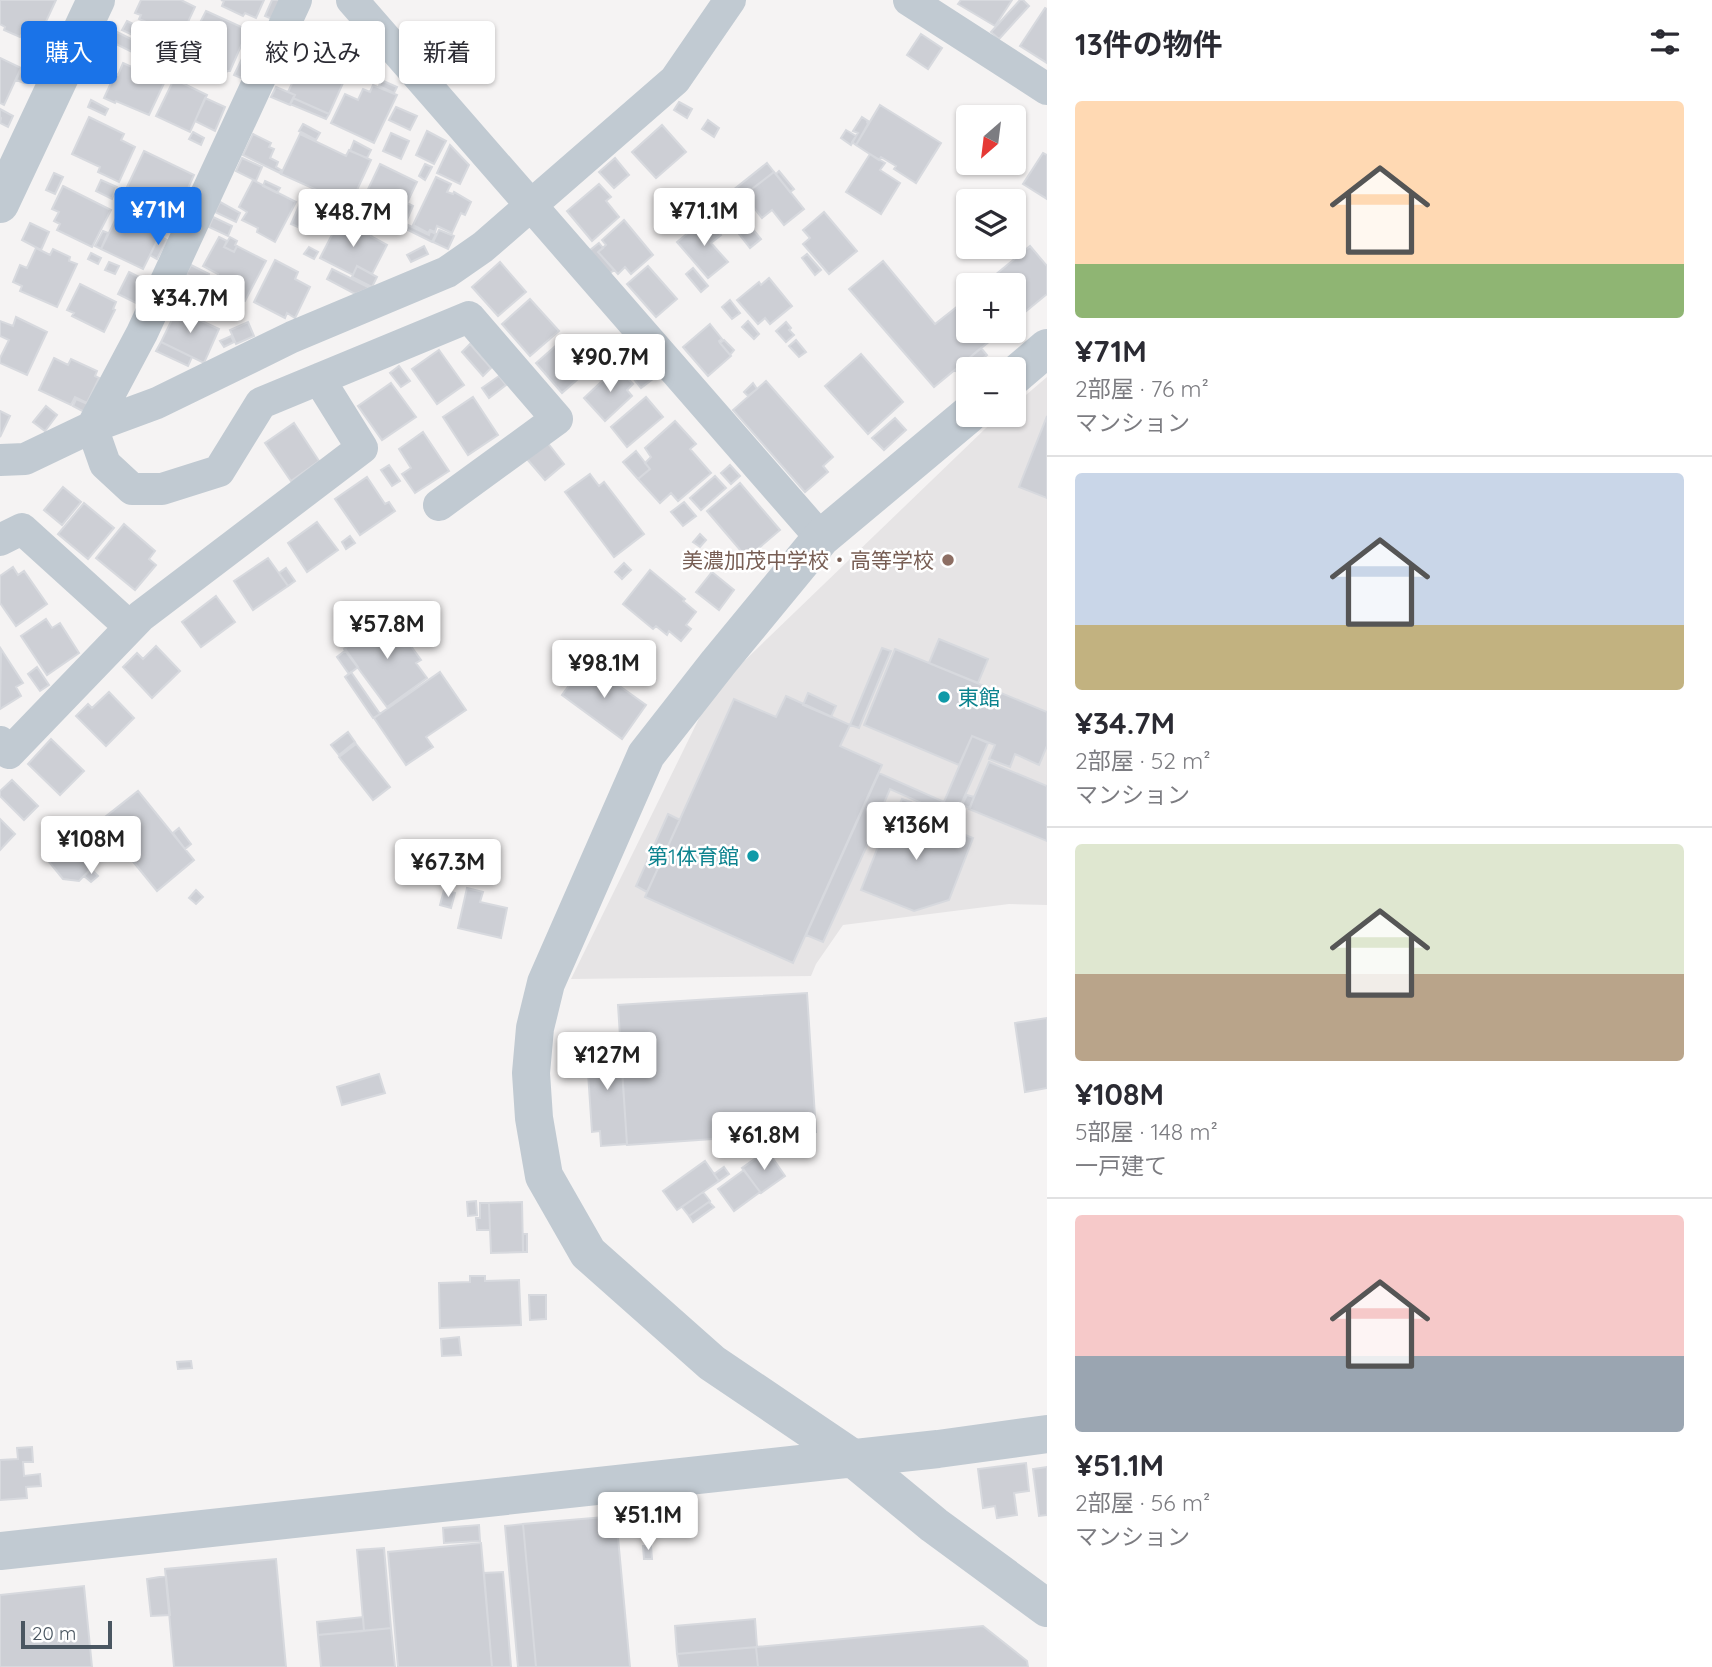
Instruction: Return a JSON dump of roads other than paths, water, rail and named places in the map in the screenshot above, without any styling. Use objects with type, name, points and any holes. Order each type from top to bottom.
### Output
[{"type":"street","points":[[1,198],[96,0]]},
{"type":"street","points":[[296,0],[142,333],[92,427],[105,464],[132,489],[162,489],[219,471],[261,402],[469,317],[557,419],[439,505]]},
{"type":"street","points":[[352,0],[821,538]]},
{"type":"street","points":[[0,460],[25,459],[92,427],[157,403],[292,337],[447,272],[483,247],[532,206],[675,80],[730,0]]},
{"type":"street","points":[[921,3],[1047,89]]},
{"type":"street","points":[[1026,366],[1047,348]]},
{"type":"street","points":[[0,742],[9,753],[141,616],[362,448],[319,379]]},
{"type":"street","points":[[956,425],[821,538],[646,755],[546,983],[535,1028],[531,1073],[534,1118],[544,1176],[588,1253],[712,1363],[854,1459],[934,1525],[1047,1608]]},
{"type":"street","points":[[0,540],[22,529],[130,627]]},
{"type":"street","points":[[0,1551],[938,1450],[1047,1434]]},
{"type":"place","name":"美濃加茂中学校・高等学校","points":[[948,560]]},
{"type":"place","name":"東館","points":[[944,697]]},
{"type":"place","name":"第1体育館","points":[[753,856]]}]
